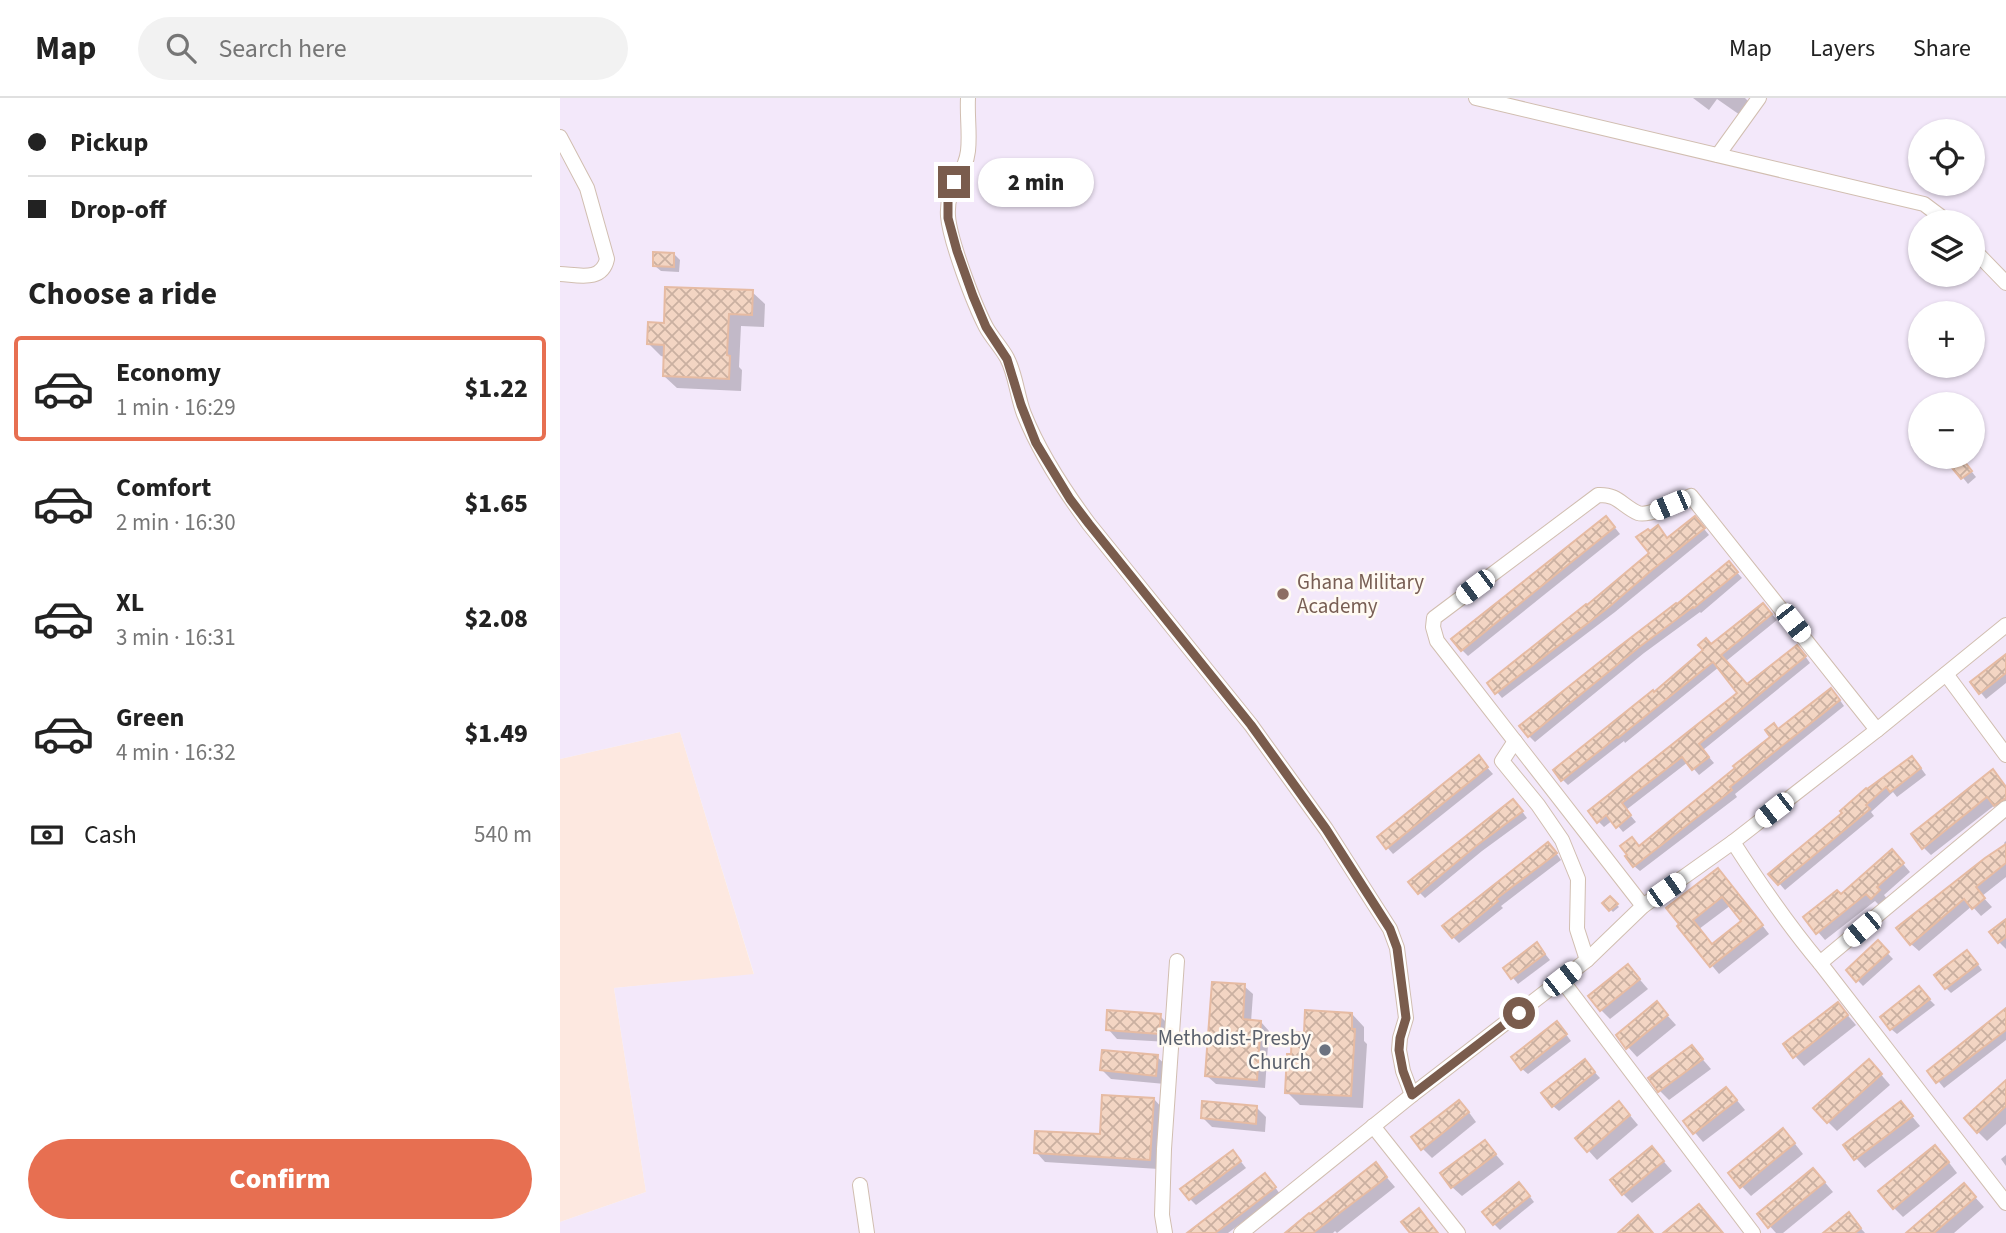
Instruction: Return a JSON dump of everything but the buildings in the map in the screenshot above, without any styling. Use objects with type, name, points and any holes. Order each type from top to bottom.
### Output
[{"type":"street","points":[[968,98],[968,151],[965,166],[954,182],[948,199],[948,218],[973,296],[986,327],[1007,359],[1036,443],[1070,499],[1089,524],[1251,725],[1326,829],[1390,929],[1397,948],[1406,1018],[1399,1050],[1412,1095]]},
{"type":"street","points":[[1476,98],[1924,204],[1932,210]]},
{"type":"street","points":[[1718,155],[1759,98]]},
{"type":"street","points":[[560,137],[587,188],[607,259],[601,273],[560,274]]},
{"type":"street","points":[[1985,261],[2006,283]]},
{"type":"street","points":[[1643,906],[1437,640],[1433,627],[1434,618],[1598,495],[1609,494],[1639,513],[1648,513],[1691,496],[1877,730]]},
{"type":"street","points":[[1241,1233],[1412,1095],[1587,960],[1643,906],[1733,842],[2006,625]]},
{"type":"street","points":[[1946,674],[2006,755]]},
{"type":"street","points":[[1515,741],[1502,761],[1562,840],[1578,879],[1577,929],[1587,960]]},
{"type":"street","points":[[1820,963],[2006,808]]},
{"type":"street","points":[[1733,842],[1794,932],[2006,1203]]},
{"type":"street","points":[[1165,1233],[1162,1215],[1164,1149],[1177,961]]},
{"type":"street","points":[[1562,979],[1753,1233]]},
{"type":"street","points":[[1373,1126],[1458,1233]]},
{"type":"street","points":[[860,1185],[867,1233]]},
{"type":"shaded area","name":"Ghana Military Academy","points":[[560,98],[2006,98],[2006,1233],[560,1233],[560,1222],[646,1192],[614,988],[754,974],[680,732],[560,759]]},
{"type":"shaded area","points":[[680,732],[754,975],[614,988],[646,1192],[560,1222],[560,759]]},
{"type":"place","name":"Ghana Military Academy","points":[[1283,594]]},
{"type":"place","name":"Methodist-Presby Church","points":[[1325,1050]]},
{"type":"route","points":[[954,182],[948,199],[948,218],[957,251],[986,327],[1007,359],[1036,443],[1070,499],[1089,524],[1251,725],[1326,829],[1390,929],[1397,948],[1405,1004],[1406,1018],[1399,1050],[1412,1095],[1519,1013]]}]
